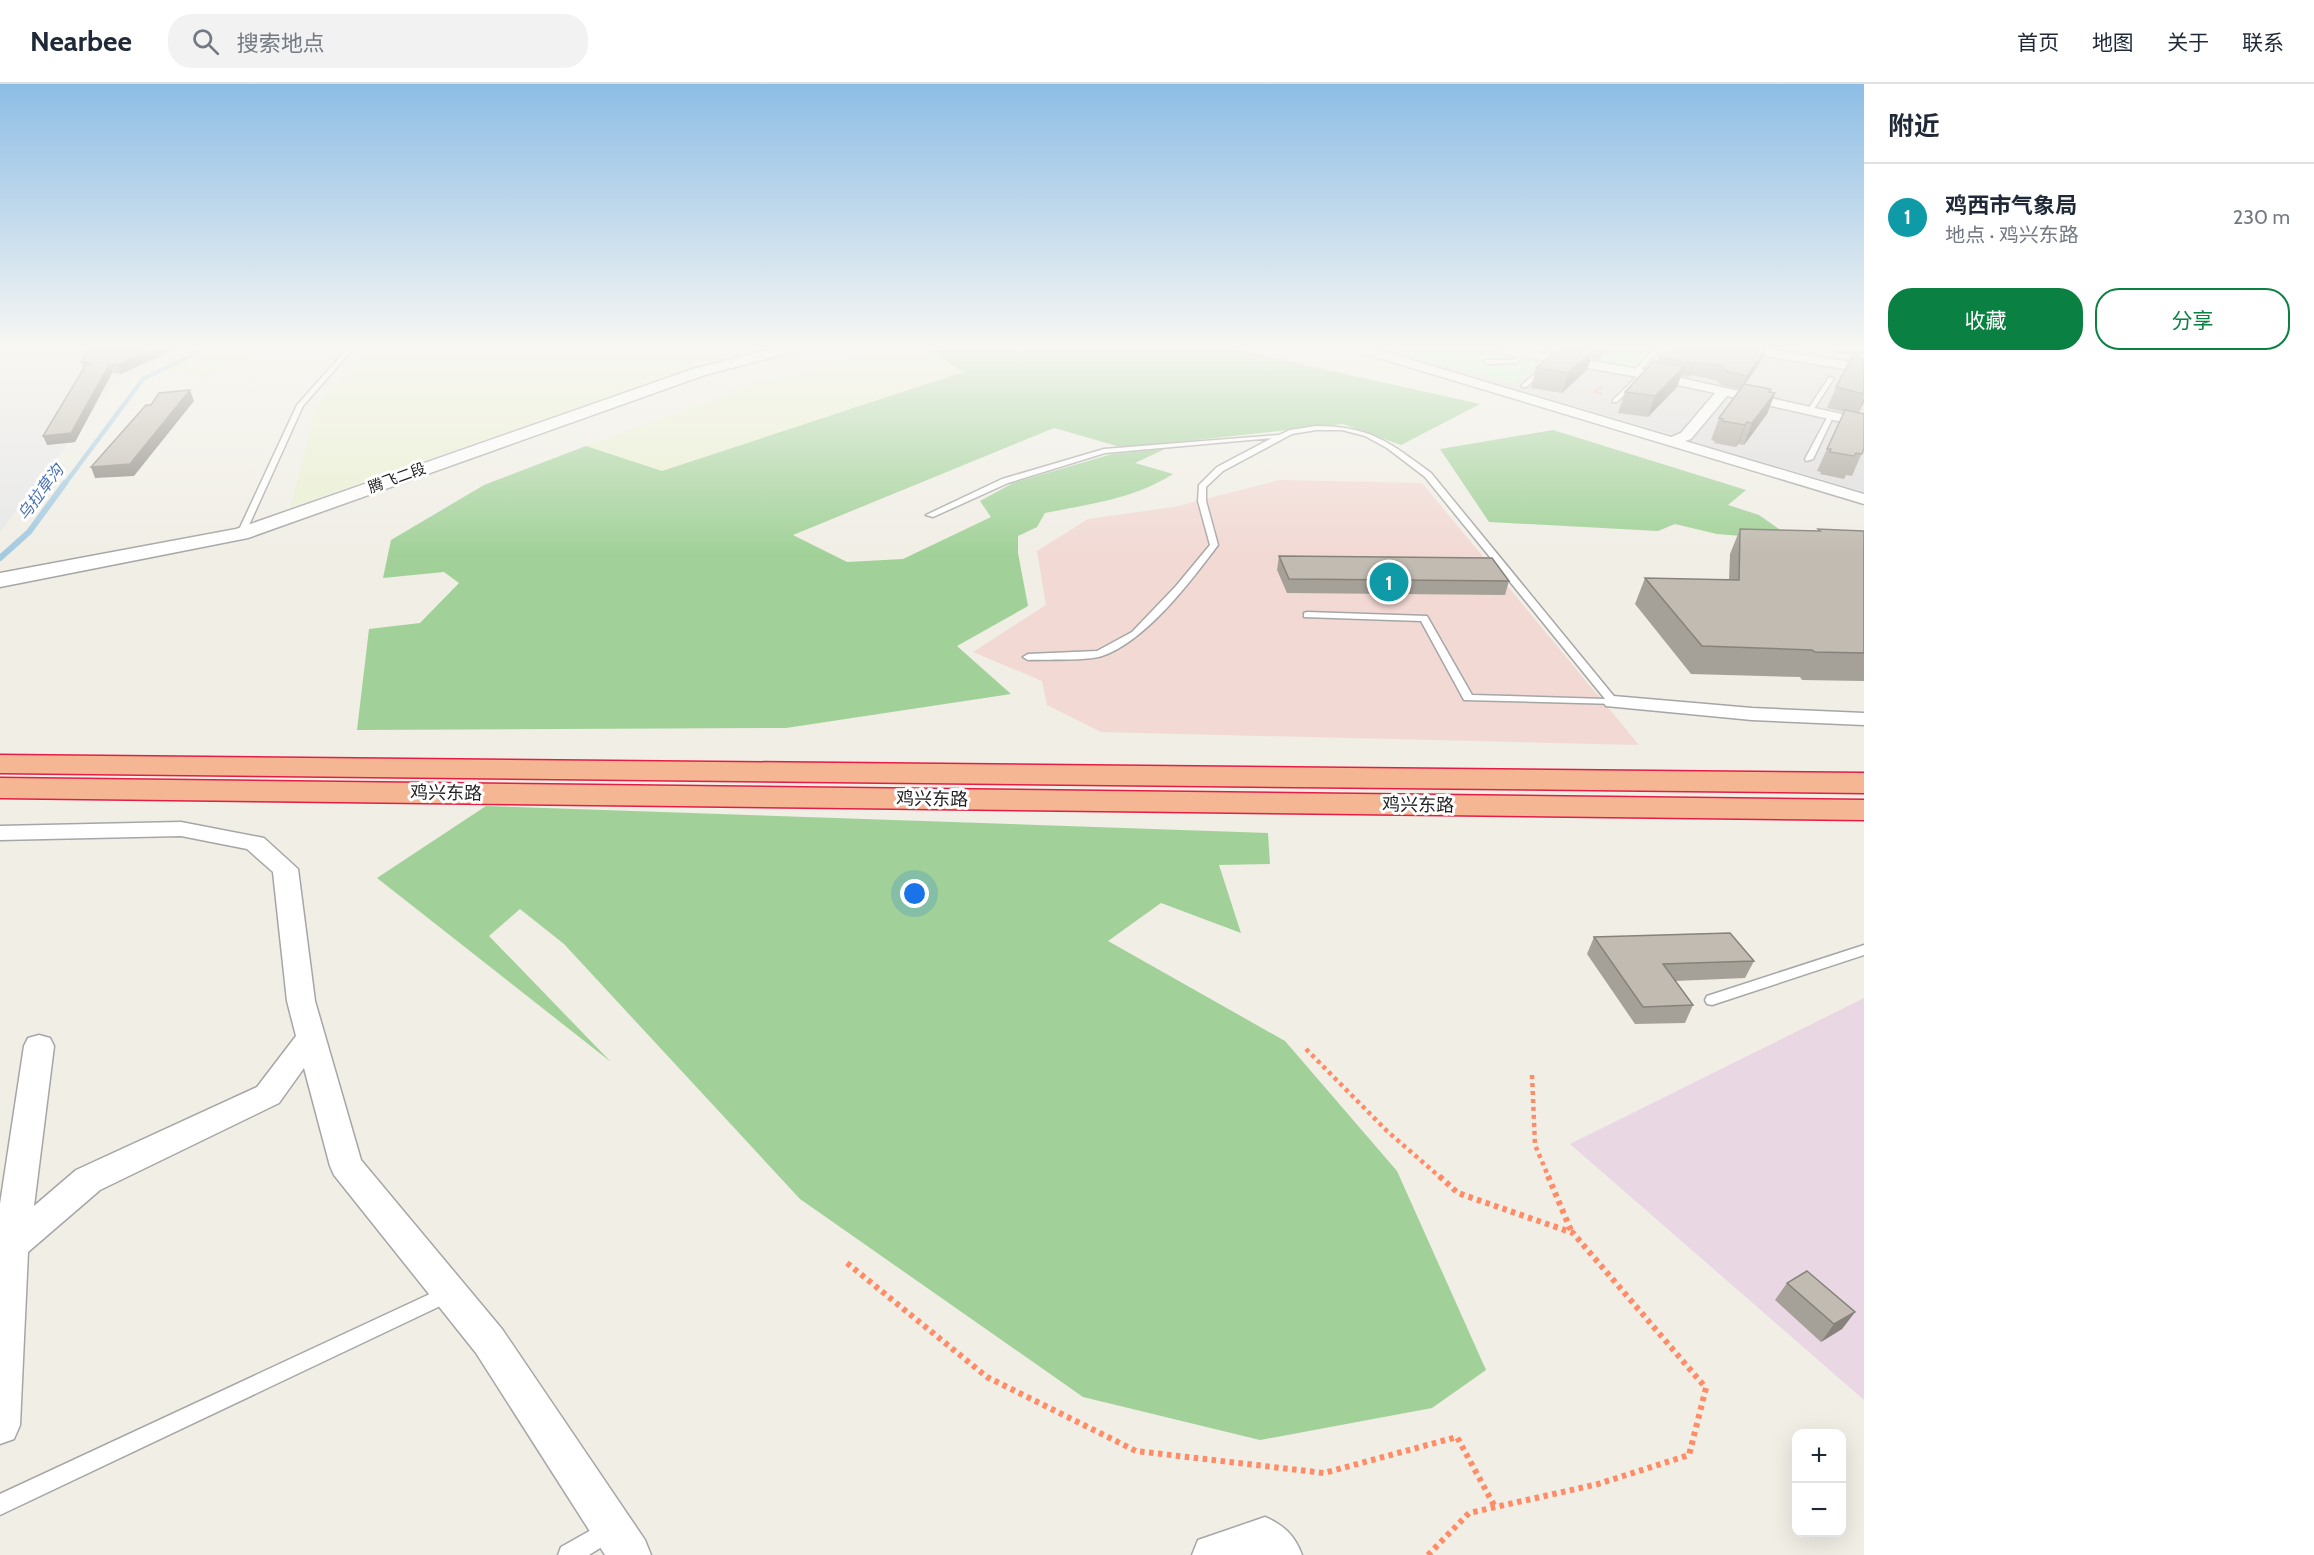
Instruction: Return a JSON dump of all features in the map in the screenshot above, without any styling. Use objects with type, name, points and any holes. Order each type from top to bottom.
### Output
[{"type":"highway","name":"鸡兴东路","points":[[0,764],[1864,783]]},
{"type":"highway","name":"鸡兴东路","points":[[0,788],[1864,810]]},
{"type":"street","name":"腾飞二段","points":[[0,580],[241,534],[570,418]]},
{"type":"street","points":[[1591,418],[1864,499]]},
{"type":"street","points":[[1669,441],[1686,436],[1701,418]]},
{"type":"street","points":[[1842,418],[1864,423]]},
{"type":"street","points":[[1613,702],[1752,714],[1864,719]]},
{"type":"street","points":[[0,833],[181,829],[255,843],[285,869],[302,1001],[346,1166],[489,1341],[630,1555]]},
{"type":"street","points":[[10,1246],[88,1180],[268,1095],[311,1037]]},
{"type":"street","points":[[0,1425],[10,1246],[39,1047]]},
{"type":"street","points":[[1213,1555],[1265,1538],[1281,1555]]},
{"type":"lane","points":[[241,534],[294,418]]},
{"type":"lane","points":[[1809,459],[1830,418]]},
{"type":"lane","points":[[1028,657],[1099,654],[1135,634],[1179,588],[1214,546],[1202,501],[1202,487],[1220,470],[1290,432],[1316,428],[1342,428],[1367,434],[1390,446],[1428,475],[1613,702]]},
{"type":"lane","points":[[930,515],[1005,481],[1104,451],[1283,436]]},
{"type":"lane","points":[[1307,615],[1424,618],[1468,698],[1613,702]]},
{"type":"lane","points":[[1712,1000],[1864,950]]},
{"type":"lane","points":[[0,1505],[450,1293]]},
{"type":"lane","points":[[569,1555],[612,1528]]},
{"type":"path","points":[[1306,1049],[1388,1131],[1458,1193],[1573,1233]]},
{"type":"path","points":[[1428,1555],[1469,1513],[1598,1484],[1689,1455],[1706,1388],[1573,1233],[1535,1145],[1532,1075]]},
{"type":"path","points":[[847,1263],[987,1377],[1136,1451],[1324,1473],[1457,1437],[1495,1507]]},
{"type":"shaded area","points":[[0,418],[88,418],[0,532]]},
{"type":"shaded area","points":[[1613,418],[1864,418],[1864,492]]},
{"type":"shaded area","points":[[1280,480],[1422,483],[1639,745],[1101,732],[1047,705],[1042,681],[973,652],[1046,605],[1037,551],[1088,519],[1174,507]]},
{"type":"shaded area","points":[[1864,998],[1864,1400],[1570,1144]]},
{"type":"green space","points":[[313,418],[548,418],[291,507]]},
{"type":"green space","points":[[664,418],[823,418],[662,471],[587,446]]},
{"type":"green space","points":[[824,418],[1454,418],[1401,445],[1343,424],[1124,448],[1054,428],[793,535],[847,562],[903,559],[991,517],[980,501],[1013,483],[1112,454],[1165,449],[1135,463],[1173,474],[1127,495],[1045,513],[1037,527],[1018,536],[1018,553],[1028,606],[957,646],[1011,694],[786,728],[357,730],[369,629],[420,623],[459,583],[444,572],[383,578],[391,540],[484,485],[586,446],[662,471]]},
{"type":"green space","points":[[1553,430],[1746,490],[1728,505],[1759,515],[1789,536],[1781,539],[1717,534],[1675,524],[1658,531],[1489,522],[1440,449]]},
{"type":"green space","points":[[486,806],[1268,833],[1270,864],[1219,865],[1241,933],[1161,903],[1108,941],[1285,1041],[1397,1171],[1486,1370],[1432,1408],[1260,1440],[1083,1397],[800,1199],[564,944],[520,909],[489,936],[611,1062],[377,878]]},
{"type":"building","points":[[54,418],[80,418],[71,433],[43,436]]},
{"type":"building","points":[[135,418],[168,418],[130,464],[91,467]]},
{"type":"building","points":[[1719,418],[1756,418],[1752,423],[1747,422],[1745,425],[1722,421],[1723,419]]},
{"type":"building","points":[[1841,418],[1864,418],[1862,454],[1856,453],[1854,456],[1830,452],[1831,449],[1827,449]]},
{"type":"building","points":[[1740,529],[1864,531],[1864,653],[1702,646],[1645,578],[1739,580]]},
{"type":"building","points":[[1279,556],[1492,558],[1509,581],[1289,579]]},
{"type":"building","points":[[1730,933],[1754,961],[1663,964],[1693,1005],[1643,1007],[1594,937]]},
{"type":"building","points":[[1807,1271],[1855,1312],[1834,1324],[1787,1283]]},
{"type":"waterway","name":"乌拉草沟","points":[[64,485],[114,418]]},
{"type":"waterway","name":"乌拉草沟","points":[[0,558],[29,532],[65,483]]},
{"type":"place","name":"鸡西市气象局","points":[[1389,582]]}]
